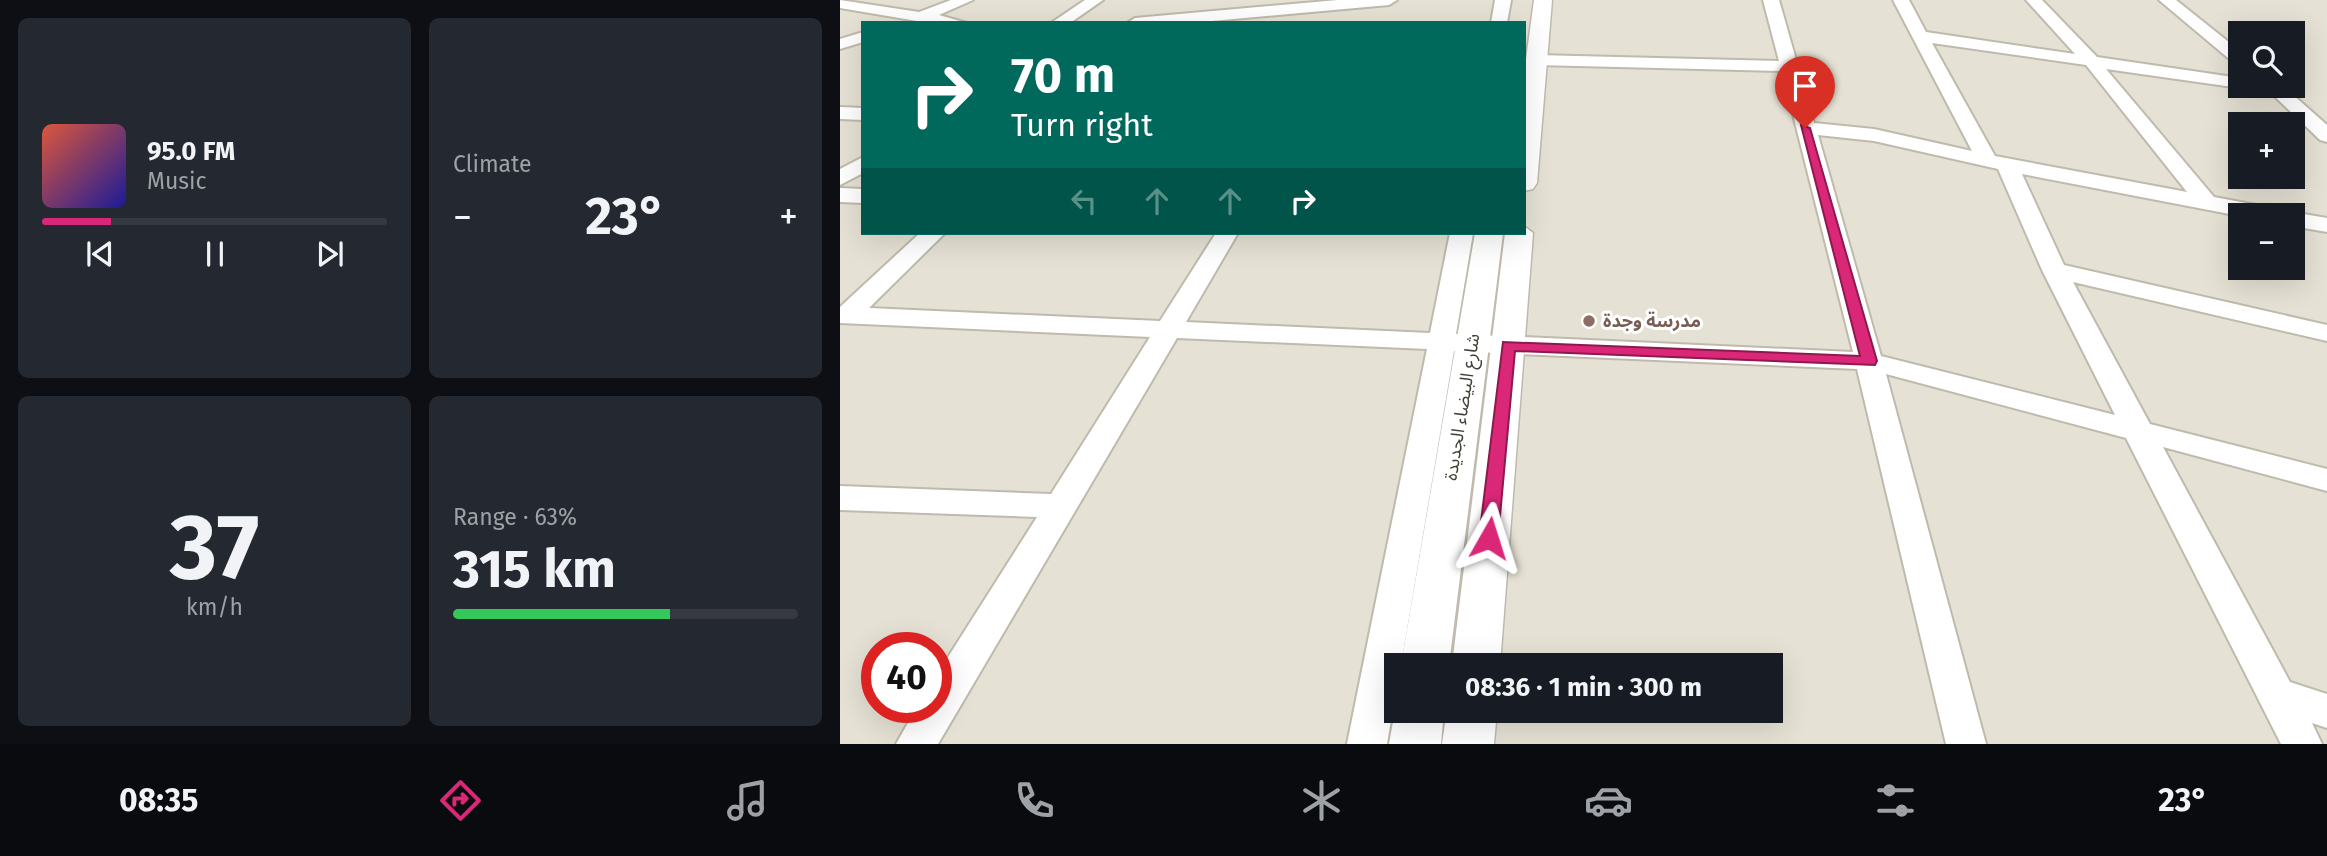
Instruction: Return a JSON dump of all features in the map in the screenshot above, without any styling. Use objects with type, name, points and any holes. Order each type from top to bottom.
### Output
[{"type":"street","points":[[908,21],[965,0]]},
{"type":"street","points":[[1062,21],[1095,0]]},
{"type":"street","points":[[1157,21],[1389,0]]},
{"type":"street","points":[[1499,21],[1503,0]]},
{"type":"street","points":[[1518,21],[1522,0]]},
{"type":"street","points":[[1527,133],[1543,0]]},
{"type":"street","points":[[1771,0],[1870,361],[1966,744]]},
{"type":"street","points":[[1901,0],[1997,163],[2302,744]]},
{"type":"street","points":[[2034,0],[2091,61],[2207,203]]},
{"type":"street","points":[[2167,0],[2228,49]]},
{"type":"street","points":[[840,3],[948,21]]},
{"type":"street","points":[[1920,36],[2228,81]]},
{"type":"street","points":[[840,44],[861,38]]},
{"type":"street","points":[[1536,60],[1787,66]]},
{"type":"street","points":[[2286,98],[2327,136]]},
{"type":"street","points":[[2301,98],[2316,103]]},
{"type":"street","points":[[840,113],[861,114]]},
{"type":"street","points":[[1805,128],[1874,135],[1997,163],[2228,207]]},
{"type":"street","points":[[840,179],[861,164]]},
{"type":"street","points":[[840,195],[861,196]]},
{"type":"street","points":[[2305,221],[2327,225]]},
{"type":"street","points":[[843,316],[931,235]]},
{"type":"street","points":[[916,744],[1226,235]]},
{"type":"street","points":[[1367,744],[1474,344],[1462,235]]},
{"type":"street","name":"شارع البيضاء الجديدة","points":[[1426,653],[1489,235]]},
{"type":"street","name":"شارع البيضاء الجديدة","points":[[1476,653],[1474,344],[1518,235]]},
{"type":"street","points":[[2054,271],[2327,333]]},
{"type":"street","points":[[843,316],[1870,361],[2137,428],[2327,480]]},
{"type":"street","points":[[840,498],[1062,506]]},
{"type":"street","points":[[2275,694],[2327,711]]},
{"type":"street","points":[[1415,744],[1417,723]]},
{"type":"street","points":[[1468,744],[1470,723]]},
{"type":"shaded area","points":[[840,0],[2327,0],[2327,744],[840,744]]},
{"type":"place","name":"مدرسة وجدة","points":[[1589,321]]},
{"type":"route","points":[[1489,538],[1508,346],[1870,361],[1805,128]]}]
